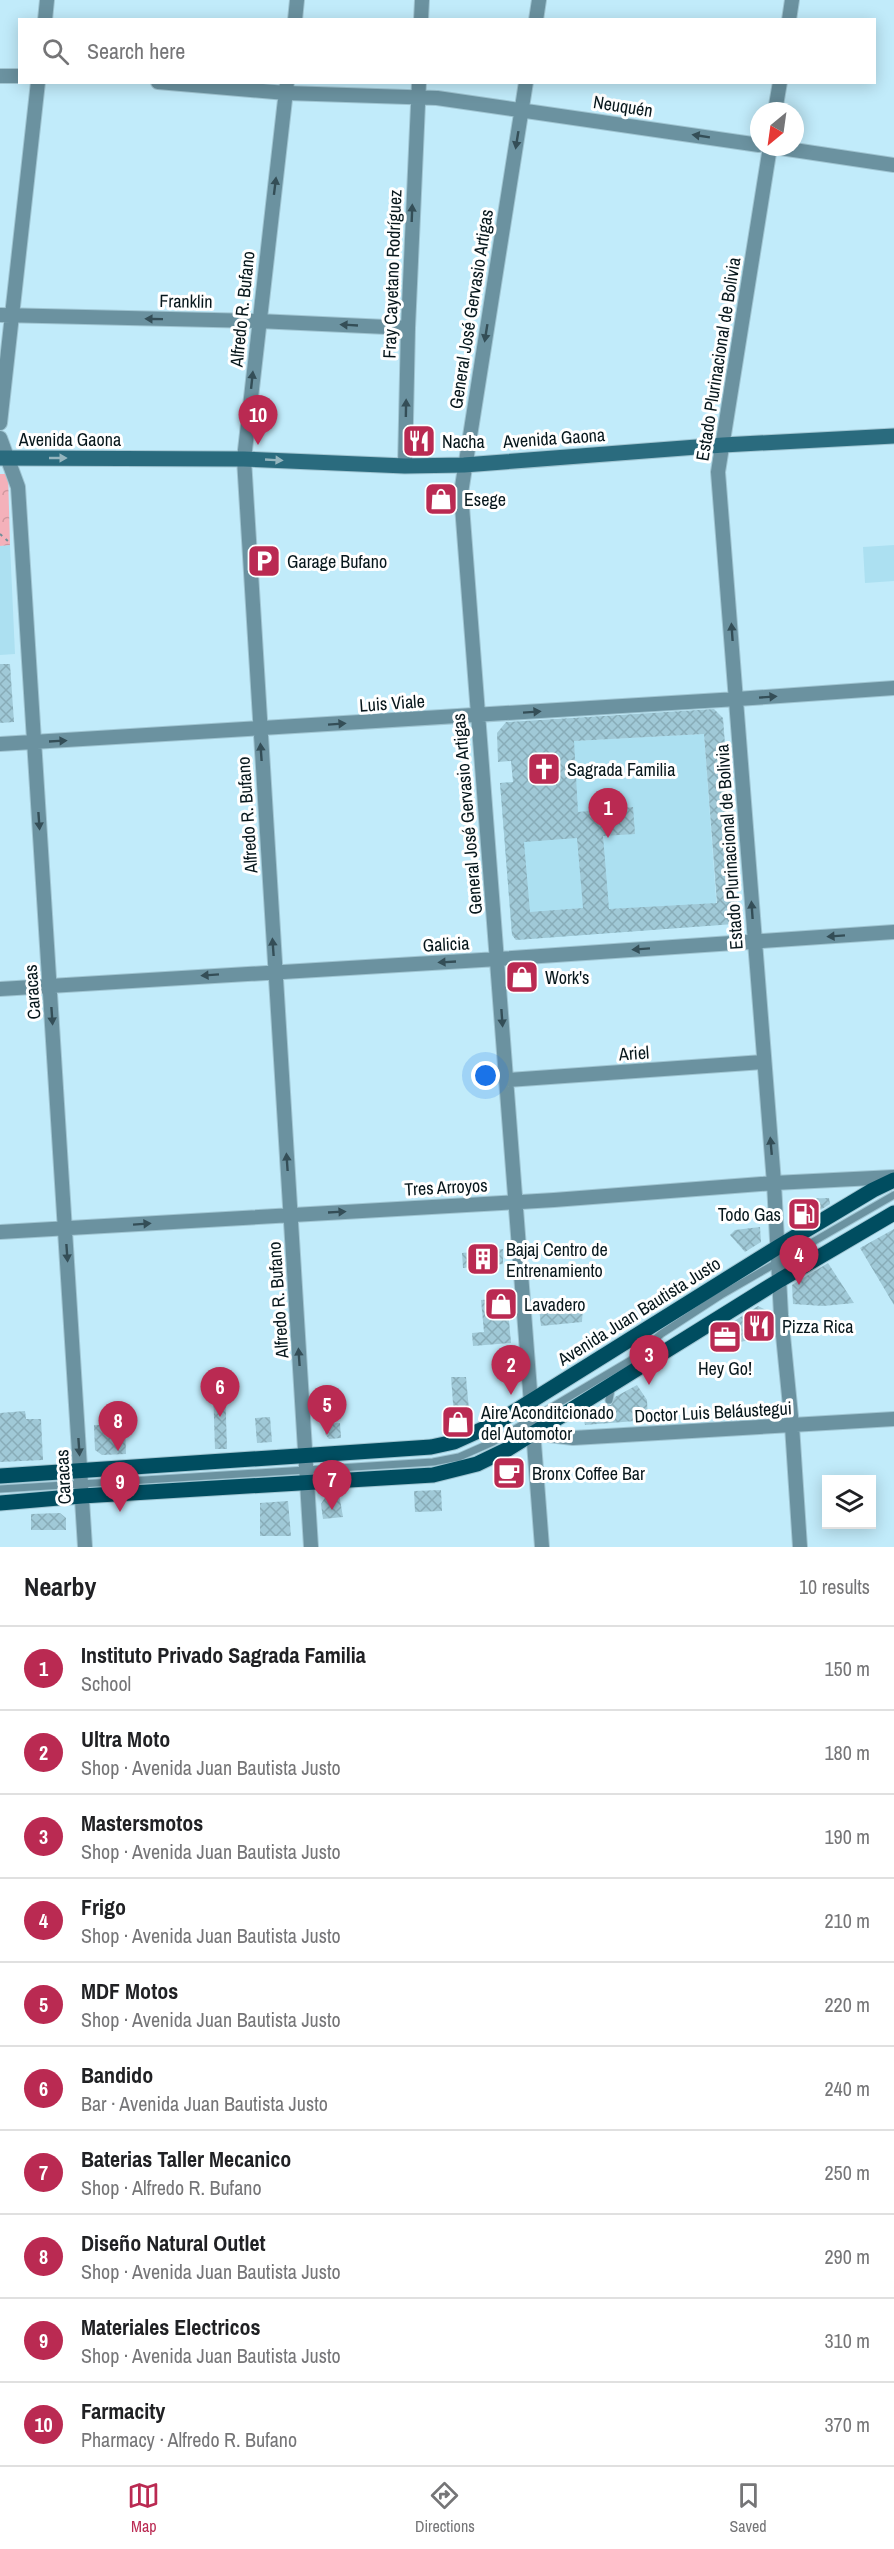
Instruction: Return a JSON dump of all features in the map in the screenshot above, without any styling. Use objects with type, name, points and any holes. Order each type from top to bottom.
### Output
[{"type":"main road","name":"Avenida Gaona","points":[[3,458],[244,459],[405,466],[464,465],[723,445],[894,436]]},
{"type":"main road","name":"Avenida Juan Bautista Justo","points":[[0,1503],[81,1484],[306,1470],[454,1442],[496,1424],[778,1254],[894,1178]]},
{"type":"main road","name":"Avenida Juan Bautista Justo","points":[[0,1476],[81,1484],[306,1470],[433,1475],[456,1471],[497,1456],[780,1280],[894,1213]]},
{"type":"street","points":[[45,18],[47,0]]},
{"type":"street","points":[[295,18],[297,0]]},
{"type":"street","points":[[421,18],[422,0]]},
{"type":"street","points":[[536,18],[539,0]]},
{"type":"street","points":[[789,18],[792,0]]},
{"type":"street","points":[[0,76],[18,76]]},
{"type":"street","points":[[0,415],[5,315],[38,84]]},
{"type":"street","name":"Neuquén","points":[[201,84],[418,98],[523,109],[750,144]]},
{"type":"street","name":"Fray Cayetano Rodríguez","points":[[405,466],[408,328],[419,84]]},
{"type":"street","name":"General José Gervasio Artigas","points":[[526,84],[461,494],[542,1547]]},
{"type":"street","points":[[777,102],[780,84]]},
{"type":"street","name":"Alfredo R. Bufano","points":[[287,88],[258,321],[244,459],[311,1547]]},
{"type":"street","points":[[804,152],[894,165]]},
{"type":"street","name":"Estado Plurinacional de Bolivia","points":[[771,156],[718,472],[800,1547]]},
{"type":"street","name":"Franklin","points":[[5,315],[258,321],[408,328]]},
{"type":"street","name":"Caracas","points":[[0,438],[3,458],[18,487],[85,1547]]},
{"type":"street","name":"Luis Viale","points":[[0,744],[477,716],[894,688]]},
{"type":"street","name":"Galicia","points":[[0,989],[894,932]]},
{"type":"street","name":"Ariel","points":[[507,1080],[764,1062]]},
{"type":"street","name":"Tres Arroyos","points":[[0,1232],[515,1202],[774,1183],[894,1178]]},
{"type":"street","name":"Doctor Luis Beláustegui","points":[[533,1433],[573,1438],[603,1432],[792,1426],[894,1419]]},
{"type":"lane","points":[[306,1470],[433,1462],[459,1457],[493,1442],[631,1360],[681,1321],[778,1254],[802,1250],[894,1195]]},
{"type":"lane","points":[[609,1400],[612,1385]]},
{"type":"lane","points":[[0,1489],[81,1484]]},
{"type":"shaded area","points":[[10,545],[15,654],[0,655],[0,546]]},
{"type":"shaded area","points":[[894,545],[894,581],[865,583],[863,547]]},
{"type":"shaded area","points":[[704,734],[718,925],[516,940],[512,935],[500,783],[576,778],[573,741]]},
{"type":"green space","points":[[0,474],[8,474],[10,545],[0,546]]},
{"type":"building","points":[[0,664],[10,664],[14,722],[0,723]]},
{"type":"building","points":[[714,709],[723,718],[738,918],[734,924],[516,940],[512,935],[500,783],[513,782],[511,761],[498,762],[497,733],[506,722]],"holes":[[[704,734],[717,903],[609,909],[603,836],[635,834],[633,807],[578,812],[574,741]],[[577,838],[583,908],[530,912],[524,842]]]},
{"type":"building","name":"Todo Gas","points":[[829,1198],[830,1204],[798,1224],[792,1222],[791,1204],[796,1199]]},
{"type":"building","points":[[760,1227],[761,1242],[745,1252],[730,1235],[735,1230]]},
{"type":"building","points":[[894,1229],[894,1305],[860,1248]]},
{"type":"building","name":"Bajaj Centro de Entrenamiento","points":[[503,1249],[503,1264],[463,1268],[462,1253]]},
{"type":"building","points":[[828,1263],[854,1303],[823,1306],[793,1304],[792,1285]]},
{"type":"building","points":[[507,1298],[511,1343],[473,1346],[472,1333],[484,1332],[481,1300]]},
{"type":"building","points":[[583,1306],[582,1322],[541,1326],[539,1309]]},
{"type":"building","points":[[758,1306],[766,1310],[768,1338],[738,1342],[728,1325]]},
{"type":"building","points":[[451,1377],[466,1377],[470,1421],[455,1429]]},
{"type":"building","points":[[225,1385],[227,1449],[215,1449],[213,1386]]},
{"type":"building","points":[[637,1385],[647,1400],[648,1420],[585,1425],[583,1415],[605,1403],[611,1405],[615,1397]]},
{"type":"building","points":[[25,1411],[26,1419],[41,1419],[43,1460],[0,1462],[0,1413]]},
{"type":"building","points":[[270,1417],[272,1442],[257,1443],[255,1418]]},
{"type":"building","points":[[340,1423],[341,1438],[329,1439],[325,1434],[325,1424]]},
{"type":"building","points":[[125,1424],[126,1454],[102,1455],[95,1450],[94,1425]]},
{"type":"building","points":[[441,1490],[442,1511],[415,1512],[414,1491]]},
{"type":"building","points":[[339,1494],[343,1517],[323,1519],[321,1504],[326,1496]]},
{"type":"building","points":[[288,1501],[291,1536],[260,1536],[260,1503]]},
{"type":"building","points":[[60,1513],[66,1518],[66,1530],[31,1530],[31,1514]]},
{"type":"place","name":"Nacha","points":[[419,441]]},
{"type":"place","name":"Farmacity","points":[[258,445]]},
{"type":"place","name":"Esege","points":[[441,499]]},
{"type":"place","name":"Garage Bufano","points":[[264,561]]},
{"type":"place","name":"Sagrada Familia","points":[[544,769]]},
{"type":"place","name":"Instituto Privado Sagrada Familia","points":[[608,838]]},
{"type":"place","name":"Work's","points":[[522,977]]},
{"type":"place","name":"Todo Gas","points":[[804,1214]]},
{"type":"place","name":"Bajaj Centro de Entrenamiento","points":[[483,1259]]},
{"type":"place","name":"Frigo","points":[[799,1285]]},
{"type":"place","name":"Lavadero","points":[[501,1304]]},
{"type":"place","name":"Pizza Rica","points":[[759,1326]]},
{"type":"place","name":"Hey Go!","points":[[725,1337]]},
{"type":"place","name":"Mastersmotos","points":[[649,1385]]},
{"type":"place","name":"Ultra Moto","points":[[511,1395]]},
{"type":"place","name":"Bandido","points":[[220,1417]]},
{"type":"place","name":"Aire Aconditcionado del Automotor","points":[[458,1422]]},
{"type":"place","name":"MDF Motos","points":[[327,1435]]},
{"type":"place","name":"Diseño Natural Outlet","points":[[118,1451]]},
{"type":"place","name":"Bronx Coffee Bar","points":[[509,1473]]},
{"type":"place","name":"Baterias Taller Mecanico","points":[[332,1510]]},
{"type":"place","name":"Materiales Electricos","points":[[120,1512]]}]
